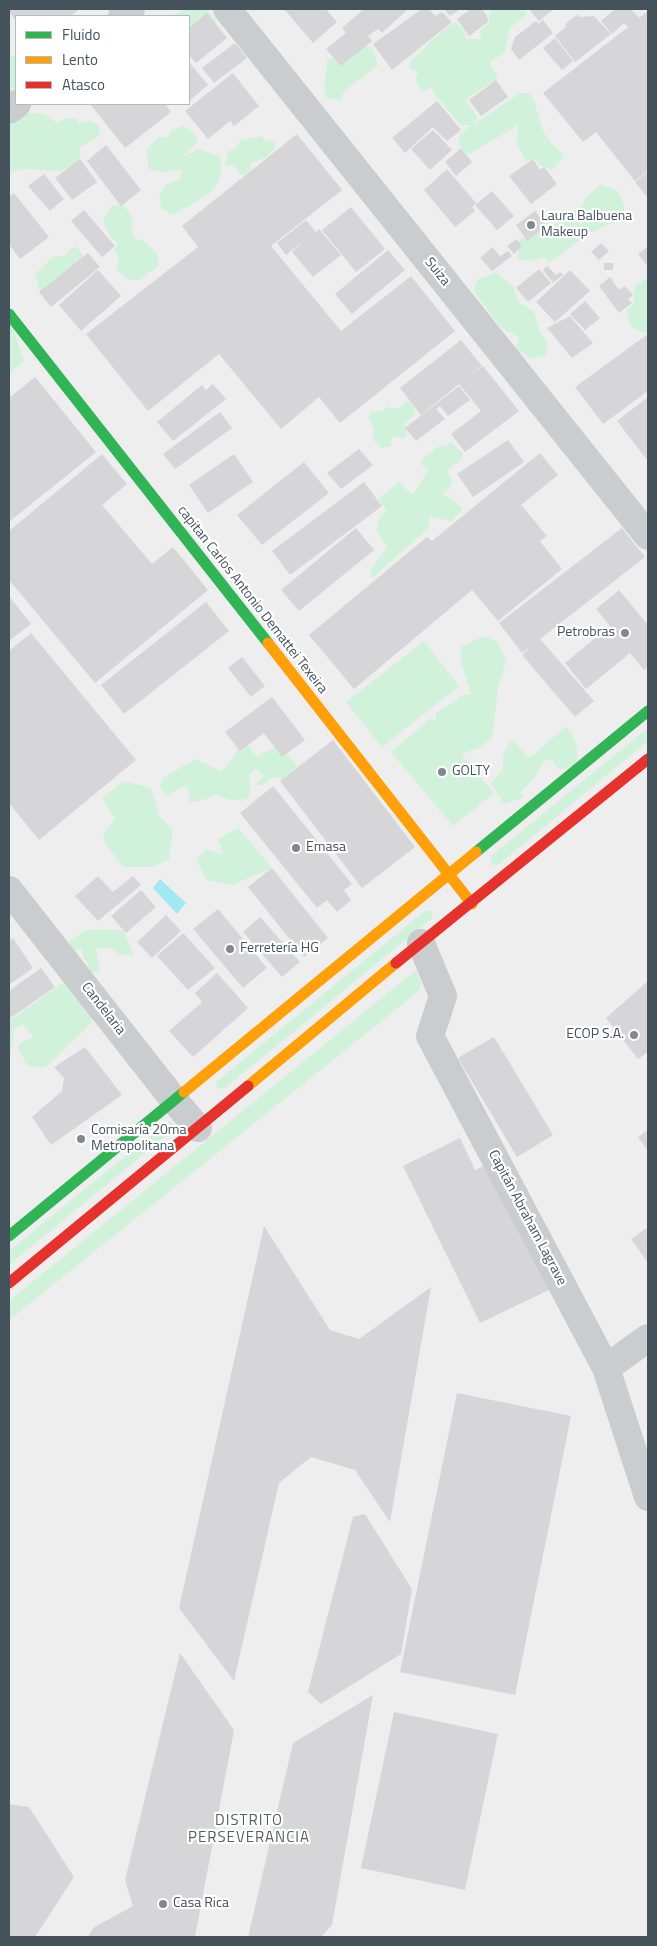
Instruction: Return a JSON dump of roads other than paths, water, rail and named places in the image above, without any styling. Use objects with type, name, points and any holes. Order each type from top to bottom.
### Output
[{"type":"main road","name":"capitan Carlos Antonio Demattei Texeira","points":[[9,314],[472,904]]},
{"type":"main road","points":[[9,1236],[648,711]]},
{"type":"main road","points":[[9,1283],[421,943],[472,904],[648,759]]},
{"type":"street","name":"Suiza","points":[[226,9],[648,536]]},
{"type":"street","name":"Candelaria","points":[[9,890],[198,1128]]},
{"type":"street","name":"Capitán Abraham Lagrave","points":[[421,943],[443,996],[430,1036],[606,1368],[648,1497]]},
{"type":"street","points":[[606,1368],[648,1338]]},
{"type":"water","points":[[160,879],[186,903],[177,914],[153,888]]},
{"type":"place","name":"Laura Balbuena Makeup","points":[[531,225]]},
{"type":"place","name":"Petrobras","points":[[625,633]]},
{"type":"place","name":"GOLTY","points":[[442,772]]},
{"type":"place","name":"Emasa","points":[[296,848]]},
{"type":"place","name":"Ferretería HG","points":[[230,949]]},
{"type":"place","name":"ECOP S.A.","points":[[634,1035]]},
{"type":"place","name":"Comisaría 20ma Metropolitana","points":[[81,1139]]},
{"type":"place","name":"Casa Rica","points":[[163,1904]]},
{"type":"district","name":"DISTRITO PERSEVERANCIA","points":[[249,1830]]}]
